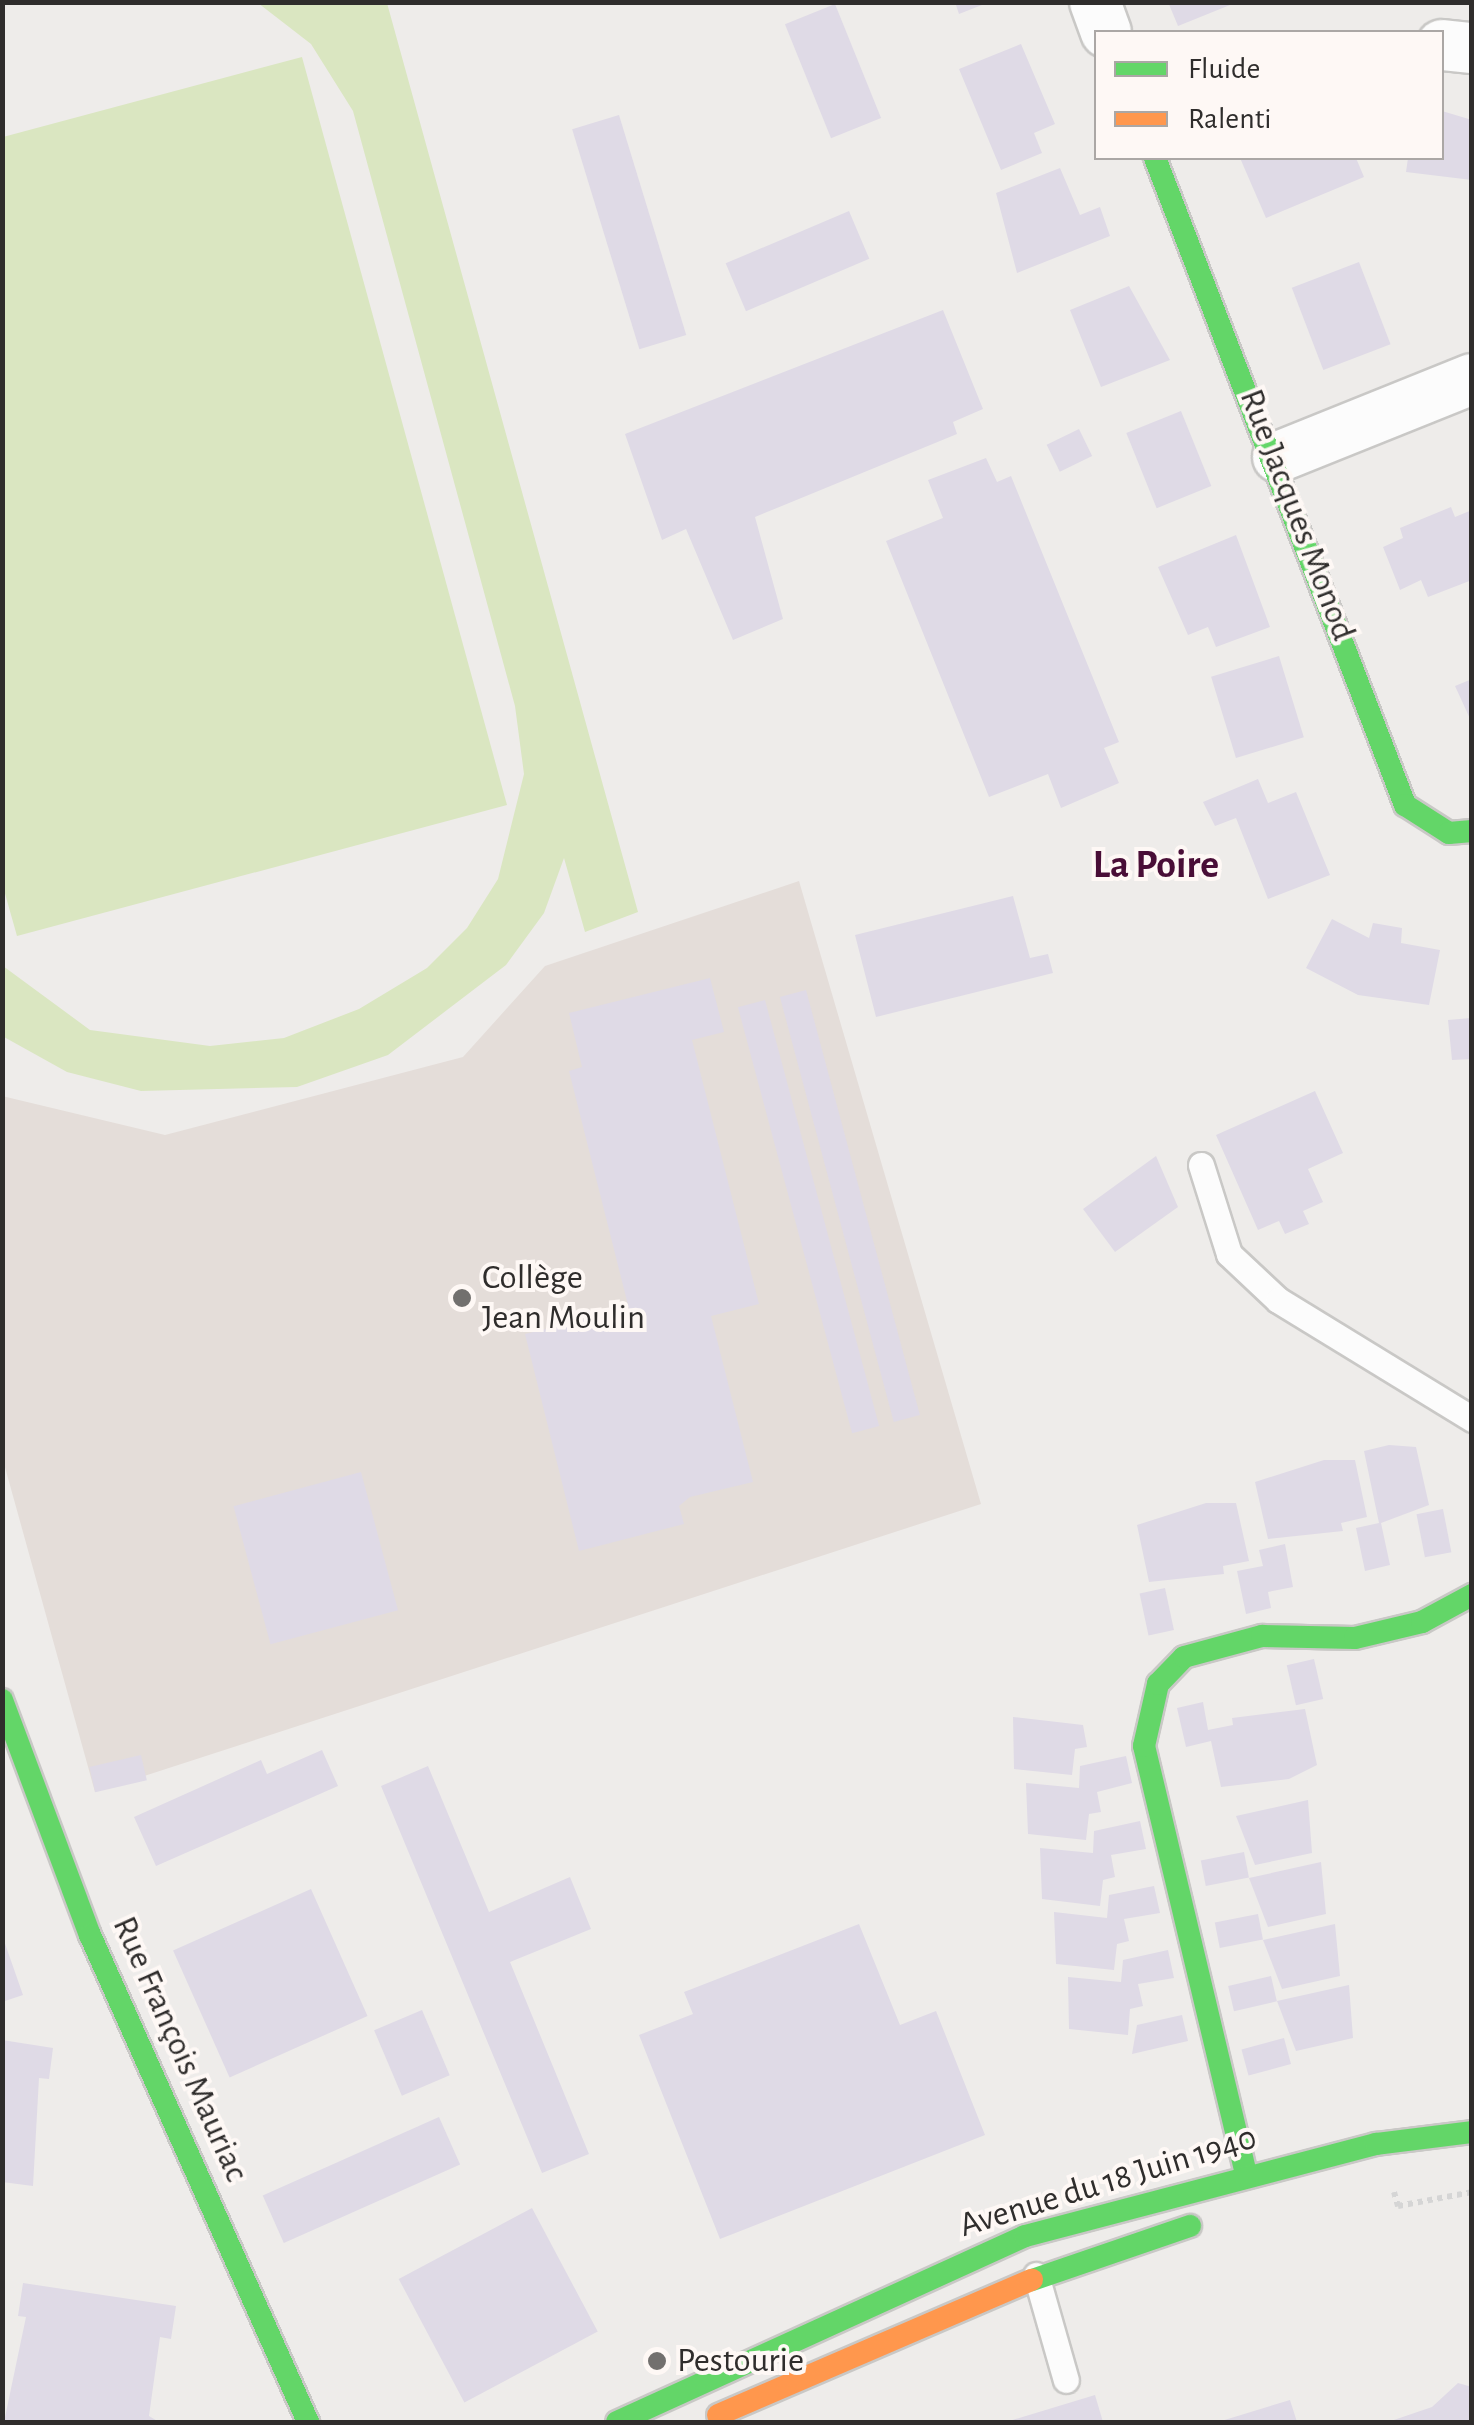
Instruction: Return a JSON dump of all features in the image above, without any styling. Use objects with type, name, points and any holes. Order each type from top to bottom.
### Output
[{"type":"street","points":[[1094,2],[1105,30]]},
{"type":"street","points":[[1444,45],[1472,48]]},
{"type":"street","name":"Rue Jacques Monod","points":[[1156,160],[1278,457],[1406,805],[1449,833],[1472,831]]},
{"type":"street","points":[[1278,457],[1472,380]]},
{"type":"street","points":[[1246,2174],[1144,1746],[1158,1684],[1184,1656],[1262,1636],[1354,1638],[1422,1622],[1472,1595]]},
{"type":"street","name":"Rue François Mauriac","points":[[2,1700],[82,1917],[308,2422]]},
{"type":"street","name":"Avenue du 18 Juin 1940","points":[[617,2422],[1025,2236],[1246,2174],[1376,2144],[1472,2132]]},
{"type":"street","name":"Avenue du 18 Juin 1940","points":[[1263,2202],[1412,2156],[1472,2152]]},
{"type":"street","name":"Avenue du 18 Juin 1940","points":[[702,2422],[1037,2278],[1212,2218]]},
{"type":"lane","points":[[1200,1165],[1229,1254],[1278,1300],[1472,1418]]},
{"type":"lane","points":[[1025,2236],[1066,2380]]},
{"type":"shaded area","name":"Collège Jean Moulin","points":[[799,881],[981,1504],[95,1792],[3,1460],[2,1096],[165,1135],[463,1057],[545,966]]},
{"type":"green space","points":[[258,3],[387,3],[638,912],[585,932],[564,858],[544,913],[506,965],[388,1055],[297,1087],[141,1091],[67,1072],[4,1037],[3,966],[90,1030],[210,1046],[284,1038],[359,1009],[427,968],[467,928],[498,879],[524,774],[515,706],[353,111],[311,44]]},
{"type":"green space","points":[[302,57],[507,805],[17,936],[2,883],[3,137]]},
{"type":"building","points":[[955,2],[987,2],[987,3],[959,14]]},
{"type":"building","points":[[1168,2],[1235,2],[1235,3],[1178,26]]},
{"type":"building","points":[[835,4],[881,118],[831,138],[785,24]]},
{"type":"building","points":[[1021,44],[1055,124],[1034,133],[1042,153],[1001,170],[959,69]]},
{"type":"building","points":[[1444,112],[1472,120],[1472,180],[1406,172],[1408,160],[1444,160]]},
{"type":"building","points":[[619,115],[686,335],[639,349],[572,129]]},
{"type":"building","points":[[1241,160],[1357,160],[1364,177],[1266,218]]},
{"type":"building","points":[[1060,168],[1080,215],[1100,207],[1110,236],[1017,273],[996,193]]},
{"type":"building","points":[[849,211],[869,259],[746,311],[726,263]]},
{"type":"building","points":[[1359,262],[1391,344],[1323,370],[1292,288]]},
{"type":"building","points":[[1129,286],[1170,360],[1101,387],[1070,310]]},
{"type":"building","points":[[943,310],[983,409],[953,422],[957,434],[755,517],[783,619],[733,640],[686,529],[662,540],[625,434]]},
{"type":"building","points":[[1181,411],[1211,486],[1157,508],[1126,433]]},
{"type":"building","points":[[1079,429],[1092,456],[1060,472],[1047,445]]},
{"type":"building","points":[[986,458],[997,482],[1011,476],[1119,742],[1104,748],[1119,783],[1061,808],[1048,774],[989,797],[886,541],[943,518],[928,480]]},
{"type":"building","points":[[1451,507],[1455,517],[1472,510],[1472,580],[1428,597],[1421,580],[1400,590],[1383,547],[1403,538],[1400,528]]},
{"type":"building","points":[[1236,535],[1270,627],[1216,647],[1208,627],[1188,635],[1158,567]]},
{"type":"building","points":[[1279,656],[1304,737],[1236,758],[1211,677]]},
{"type":"building","points":[[1472,679],[1472,723],[1455,686]]},
{"type":"building","points":[[1258,779],[1268,803],[1296,792],[1330,875],[1268,899],[1236,818],[1215,826],[1203,802]]},
{"type":"building","points":[[1013,896],[1030,958],[1048,954],[1053,973],[876,1017],[855,935]]},
{"type":"building","points":[[1332,919],[1369,938],[1373,923],[1402,928],[1401,943],[1440,950],[1429,1005],[1358,995],[1306,968]]},
{"type":"building","points":[[710,978],[724,1032],[692,1040],[759,1304],[711,1316],[753,1482],[690,1497],[679,1506],[684,1524],[579,1551],[525,1334],[629,1309],[569,1071],[582,1067],[569,1013]]},
{"type":"building","points":[[806,990],[920,1415],[894,1422],[780,997]]},
{"type":"building","points":[[765,1000],[879,1426],[852,1433],[738,1007]]},
{"type":"building","points":[[1471,1018],[1472,1059],[1452,1060],[1448,1020]]},
{"type":"building","points":[[1315,1091],[1343,1153],[1308,1169],[1323,1202],[1303,1211],[1309,1224],[1285,1234],[1279,1221],[1258,1230],[1216,1135]]},
{"type":"building","points":[[1156,1156],[1178,1207],[1115,1252],[1083,1209]]},
{"type":"building","points":[[1389,1445],[1416,1447],[1429,1505],[1381,1523],[1390,1565],[1365,1571],[1356,1528],[1379,1523],[1364,1451]]},
{"type":"building","points":[[1324,1460],[1355,1460],[1367,1517],[1341,1523],[1343,1531],[1268,1539],[1255,1482]]},
{"type":"building","points":[[361,1472],[398,1610],[271,1644],[233,1506]]},
{"type":"building","points":[[1206,1503],[1236,1503],[1249,1561],[1223,1566],[1224,1574],[1149,1582],[1137,1525]]},
{"type":"building","points":[[1443,1509],[1451,1552],[1425,1557],[1416,1514]]},
{"type":"building","points":[[1285,1544],[1293,1587],[1268,1592],[1271,1608],[1246,1614],[1237,1571],[1263,1566],[1259,1550]]},
{"type":"building","points":[[1165,1588],[1174,1630],[1149,1635],[1140,1593]]},
{"type":"building","points":[[1314,1659],[1323,1699],[1296,1705],[1287,1665]]},
{"type":"building","points":[[1203,1702],[1208,1730],[1233,1725],[1232,1718],[1305,1709],[1317,1765],[1289,1779],[1221,1787],[1211,1741],[1186,1747],[1177,1708]]},
{"type":"building","points":[[1013,1717],[1083,1725],[1087,1747],[1075,1749],[1072,1775],[1014,1769]]},
{"type":"building","points":[[322,1750],[338,1786],[156,1866],[134,1817],[261,1760],[267,1774]]},
{"type":"building","points":[[141,1755],[147,1780],[95,1792],[89,1767]]},
{"type":"building","points":[[1126,1756],[1132,1783],[1097,1792],[1101,1812],[1089,1814],[1086,1840],[1028,1834],[1026,1783],[1079,1788],[1080,1766]]},
{"type":"building","points":[[428,1766],[489,1912],[570,1877],[591,1929],[510,1962],[589,2154],[542,2173],[381,1786]]},
{"type":"building","points":[[1308,1800],[1312,1853],[1255,1865],[1236,1816]]},
{"type":"building","points":[[1140,1821],[1146,1849],[1111,1855],[1115,1877],[1103,1880],[1100,1906],[1042,1899],[1040,1848],[1093,1853],[1094,1831]]},
{"type":"building","points":[[1244,1852],[1249,1878],[1206,1886],[1201,1860]]},
{"type":"building","points":[[1321,1862],[1326,1914],[1268,1927],[1249,1878]]},
{"type":"building","points":[[1154,1886],[1160,1913],[1124,1919],[1129,1941],[1117,1944],[1114,1970],[1056,1964],[1054,1912],[1107,1918],[1109,1895]]},
{"type":"building","points":[[311,1889],[368,2016],[230,2077],[173,1950]]},
{"type":"building","points":[[1258,1914],[1263,1940],[1220,1948],[1215,1922]]},
{"type":"building","points":[[859,1924],[900,2025],[936,2011],[985,2135],[720,2239],[639,2035],[693,2014],[684,1992]]},
{"type":"building","points":[[1335,1924],[1340,1976],[1282,1989],[1263,1940]]},
{"type":"building","points":[[2,1935],[23,1995],[2,2002]]},
{"type":"building","points":[[1168,1950],[1174,1978],[1138,1984],[1143,2006],[1130,2009],[1128,2035],[1069,2029],[1068,1977],[1121,1982],[1123,1960]]},
{"type":"building","points":[[1271,1976],[1277,2001],[1234,2011],[1228,1986]]},
{"type":"building","points":[[1349,1985],[1353,2038],[1296,2051],[1277,2001]]},
{"type":"building","points":[[422,2010],[450,2075],[402,2096],[374,2030]]},
{"type":"building","points":[[1182,2015],[1188,2041],[1132,2054],[1137,2025]]},
{"type":"building","points":[[1284,2038],[1291,2064],[1248,2075],[1241,2049]]},
{"type":"building","points":[[2,2040],[53,2048],[49,2079],[39,2078],[33,2186],[2,2182]]},
{"type":"building","points":[[439,2117],[460,2165],[284,2243],[263,2196]]},
{"type":"building","points":[[532,2208],[598,2332],[464,2403],[399,2279]]},
{"type":"building","points":[[23,2283],[176,2306],[171,2339],[160,2337],[149,2416],[159,2422],[4,2422],[26,2317],[18,2316]]},
{"type":"building","points":[[1458,2383],[1472,2387],[1472,2422],[1388,2422],[1432,2407]]},
{"type":"building","points":[[1095,2395],[1103,2422],[1006,2422]]},
{"type":"building","points":[[1290,2400],[1297,2422],[1218,2422]]},
{"type":"traffic: fast","points":[[1156,160],[1405,805],[1449,833],[1472,831]]},
{"type":"traffic: fast","points":[[1246,2174],[1144,1746],[1158,1684],[1184,1657],[1262,1636],[1355,1638],[1422,1622],[1472,1595]]},
{"type":"traffic: fast","points":[[2,1700],[90,1935],[308,2422]]},
{"type":"traffic: fast","points":[[617,2422],[1025,2236],[1376,2144],[1472,2132]]},
{"type":"traffic: fast","points":[[1032,2280],[1190,2226]]},
{"type":"traffic: slow","points":[[718,2415],[1032,2280]]},
{"type":"place","name":"Collège Jean Moulin","points":[[462,1298]]},
{"type":"place","name":"Pestourie","points":[[657,2361]]},
{"type":"district","name":"La Poire","points":[[1156,865]]}]
